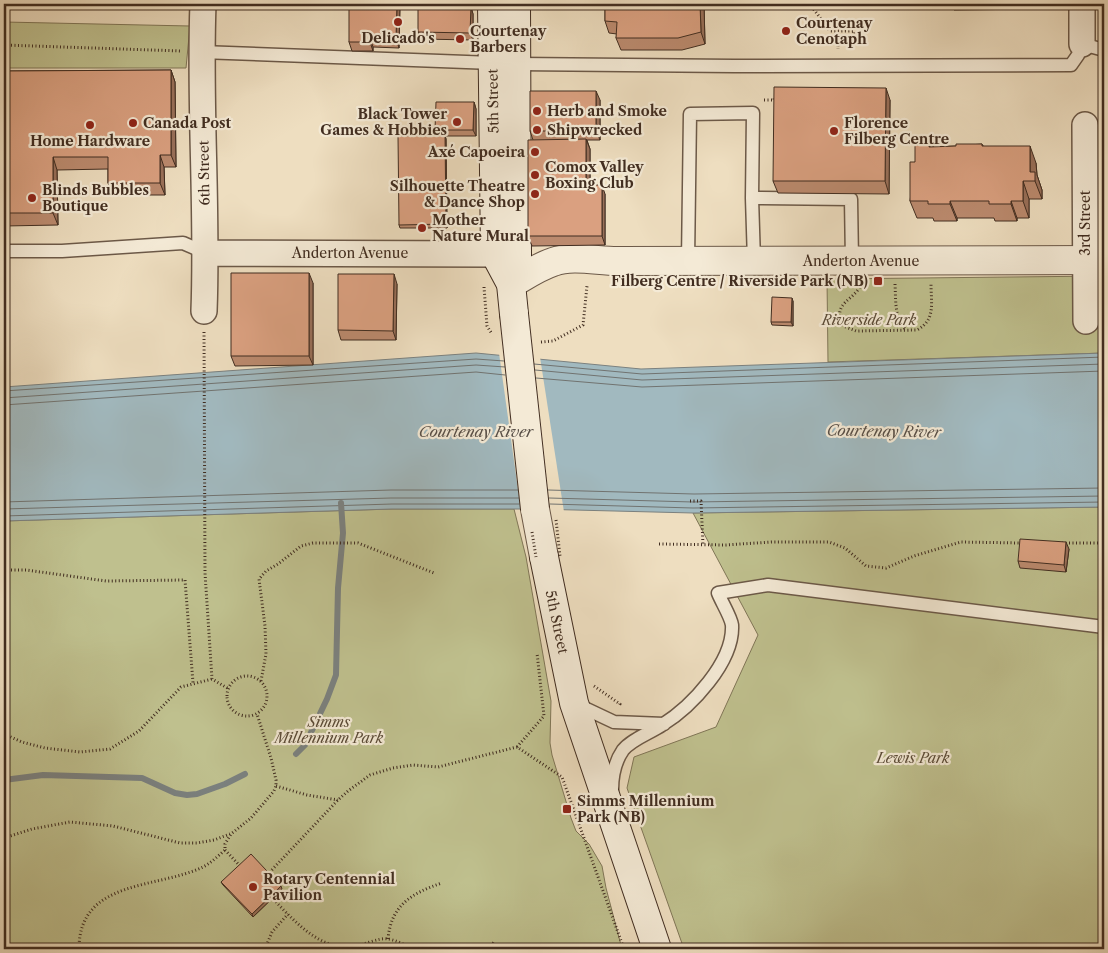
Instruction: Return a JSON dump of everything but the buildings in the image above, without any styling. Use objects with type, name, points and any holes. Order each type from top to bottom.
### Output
[{"type":"main road","name":"5th Street","points":[[492,4],[505,64],[517,257],[511,284],[535,509],[535,557],[574,703],[657,949]]},
{"type":"main road","name":"5th Street","points":[[511,284],[495,254],[505,64],[516,4]]},
{"type":"main road","name":"Anderton Avenue","points":[[511,284],[536,269],[555,261],[570,259],[617,262],[1095,260]]},
{"type":"street","name":"6th Street","points":[[203,4],[201,52],[206,253],[204,311]]},
{"type":"street","points":[[1082,4],[1093,47]]},
{"type":"street","name":"3rd Street","points":[[1085,125],[1095,260],[1086,321]]},
{"type":"street","name":"Anderton Avenue","points":[[206,253],[495,254]]},
{"type":"lane","points":[[201,52],[505,64],[734,66],[1070,65],[1078,56],[1093,47]]},
{"type":"lane","points":[[688,261],[690,114],[753,113],[752,198],[754,261]]},
{"type":"lane","points":[[752,198],[851,199],[857,261]]},
{"type":"lane","points":[[4,251],[62,252],[183,243],[206,253]]},
{"type":"lane","points":[[611,814],[612,772],[623,750],[664,724],[703,689],[727,654],[732,624],[718,593],[768,585],[1104,627]]},
{"type":"lane","points":[[574,703],[614,722],[664,724]]},
{"type":"path","points":[[790,4],[791,8],[812,7],[830,31],[854,31],[853,38],[838,38]]},
{"type":"path","points":[[4,46],[201,52]]},
{"type":"path","points":[[857,261],[861,284],[859,290],[840,309],[844,326],[856,331],[917,330],[929,322],[931,316],[931,261]]},
{"type":"path","points":[[894,261],[896,312],[902,326],[906,330]]},
{"type":"path","points":[[204,311],[205,573],[212,679]]},
{"type":"path","points":[[690,501],[702,501],[703,545]]},
{"type":"path","points":[[659,544],[703,545],[829,542],[845,548],[866,566],[886,568],[914,556],[962,542],[1028,543]]},
{"type":"path","points":[[261,681],[266,654],[265,626],[259,579],[266,571],[301,546],[313,543],[358,543],[434,573]]},
{"type":"path","points":[[1057,543],[1104,543]]},
{"type":"path","points":[[4,570],[26,570],[106,582],[185,580],[193,683]]},
{"type":"path","points":[[264,878],[338,800],[370,775],[393,768],[413,765],[438,767],[517,747],[544,716],[536,646]]},
{"type":"path","points":[[243,676],[261,681],[266,689],[267,699],[264,708],[257,714],[247,716],[238,714],[230,707],[227,698],[229,689],[234,681],[243,676]]},
{"type":"path","points":[[4,734],[45,748],[80,752],[110,749],[139,731],[181,687],[212,679],[229,689]]},
{"type":"path","points":[[4,838],[32,829],[70,822],[112,826],[180,843],[214,840],[231,834],[251,818],[274,791],[276,786],[271,758],[257,714]]},
{"type":"path","points":[[517,747],[562,777],[624,949]]},
{"type":"path","points":[[276,786],[306,795],[338,800]]},
{"type":"path","points":[[231,834],[225,844],[225,850],[245,871]]},
{"type":"path","points":[[79,949],[79,938],[84,920],[94,906],[106,897],[120,891],[204,867],[225,850]]},
{"type":"path","points":[[388,938],[393,916],[402,903],[426,888],[442,883]]},
{"type":"path","points":[[270,896],[308,932],[325,943],[338,947],[352,948],[388,938],[414,949]]},
{"type":"path","points":[[265,949],[272,932],[288,914]]},
{"type":"path","points":[[489,949],[494,942]]},
{"type":"green space","points":[[4,22],[190,26],[186,68],[4,68]]},
{"type":"green space","name":"Riverside Park","points":[[1104,276],[1104,353],[828,362],[827,279]]},
{"type":"green space","name":"Lewis Park","points":[[1104,507],[1104,949],[684,949],[627,788],[634,757],[716,727],[758,635],[693,513]]},
{"type":"green space","name":"Simms Millennium Park","points":[[392,509],[514,509],[526,557],[551,701],[550,743],[552,755],[576,831],[589,844],[602,866],[622,949],[4,949],[4,521]]},
{"type":"water","name":"Courtenay River","points":[[476,353],[641,369],[1104,353],[1104,507],[693,513],[535,509],[392,509],[4,521],[4,387]]},
{"type":"pier","points":[[499,353],[540,357],[564,512],[521,511]]},
{"type":"waterway","points":[[296,754],[305,745],[336,675],[338,588],[343,533],[341,503]]},
{"type":"waterway","points":[[4,780],[43,775],[142,778],[175,793],[187,795],[197,794],[225,784],[245,774]]},
{"type":"place","name":"Delicado's","points":[[398,22]]},
{"type":"place","name":"Courtenay Cenotaph","points":[[786,31]]},
{"type":"place","name":"Courtenay Barbers","points":[[460,39]]},
{"type":"place","name":"Herb and Smoke","points":[[537,111]]},
{"type":"place","name":"Black Tower Games & Hobbies","points":[[457,122]]},
{"type":"place","name":"Canada Post","points":[[133,123]]},
{"type":"place","name":"Home Hardware","points":[[90,125]]},
{"type":"place","name":"Shipwrecked","points":[[537,130]]},
{"type":"place","name":"Florence Filberg Centre","points":[[834,131]]},
{"type":"place","name":"Axé Capoeira","points":[[535,152]]},
{"type":"place","name":"Comox Valley Boxing Club","points":[[535,175]]},
{"type":"place","name":"Silhouette Theatre & Dance Shop","points":[[535,194]]},
{"type":"place","name":"Blinds Bubbles Boutique","points":[[32,198]]},
{"type":"place","name":"Mother Nature Mural","points":[[422,228]]},
{"type":"place","name":"Filberg Centre / Riverside Park (NB)","points":[[878,281]]},
{"type":"place","name":"Simms Millennium Park (NB)","points":[[567,809]]},
{"type":"place","name":"Rotary Centennial Pavilion","points":[[253,887]]}]
